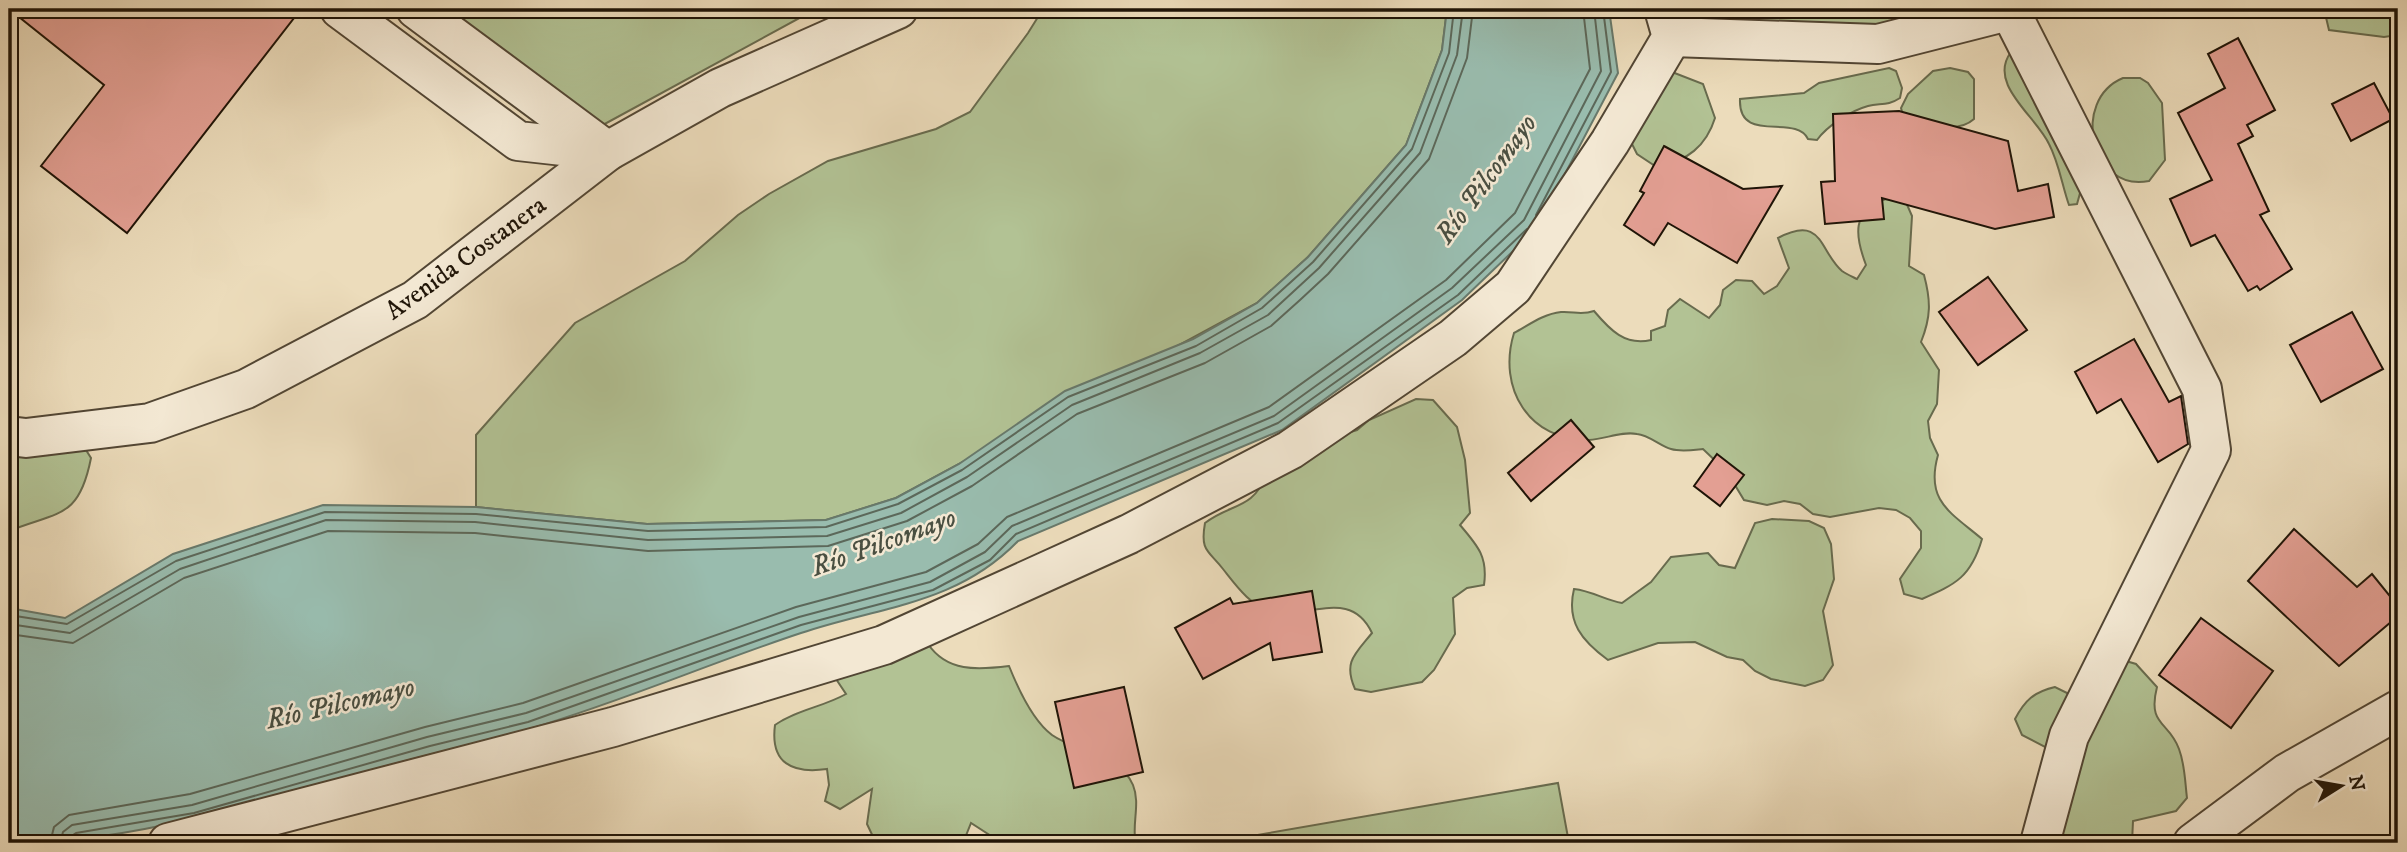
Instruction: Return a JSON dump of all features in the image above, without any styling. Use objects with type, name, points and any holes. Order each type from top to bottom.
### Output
[{"type":"street","points":[[340,9],[518,141],[608,152]]},
{"type":"street","points":[[416,9],[608,152]]},
{"type":"street","name":"Avenida Costanera","points":[[9,436],[26,438],[150,423],[246,388],[415,300],[608,152],[720,88],[898,9]]},
{"type":"street","points":[[168,843],[613,727],[884,645],[1129,534],[1290,450],[1454,338],[1513,287],[1610,142],[1668,23],[1878,44],[2013,10],[2202,388],[2211,450],[2068,736],[2040,843]]},
{"type":"street","points":[[2193,843],[2287,773],[2398,710]]},
{"type":"green space","points":[[430,9],[816,9],[601,126]]},
{"type":"green space","points":[[1043,9],[1447,9],[1442,50],[1406,145],[1308,257],[1257,303],[896,498],[826,520],[647,524],[476,507],[476,435],[575,323],[685,261],[738,215],[828,161],[936,129],[970,112]]},
{"type":"green space","points":[[1726,9],[1993,9],[1848,30],[1760,29]]},
{"type":"green space","points":[[2324,9],[2398,9],[2398,35],[2384,37],[2329,30]]},
{"type":"green space","points":[[2011,52],[2082,186],[2077,204],[2069,205],[2049,144],[2009,88],[2005,64]]},
{"type":"green space","points":[[1889,68],[1896,71],[1902,88],[1900,98],[1854,111],[1833,124],[1817,140],[1808,139],[1802,132],[1792,128],[1757,125],[1748,121],[1742,113],[1740,99],[1804,93],[1819,83]]},
{"type":"green space","points":[[1950,68],[1968,72],[1974,79],[1974,119],[1958,127],[1949,127],[1903,115],[1901,108],[1908,94],[1933,71]]},
{"type":"green space","points":[[1672,72],[1703,84],[1715,118],[1706,137],[1694,151],[1678,161],[1658,168],[1637,154],[1629,138]]},
{"type":"green space","points":[[2123,78],[2140,78],[2148,83],[2162,103],[2165,160],[2149,181],[2129,181],[2113,173],[2101,159],[2094,142],[2093,123],[2097,105],[2107,89]]},
{"type":"green space","points":[[1886,199],[1905,200],[1912,216],[1909,266],[1924,275],[1928,293],[1927,325],[1921,342],[1939,370],[1937,404],[1928,421],[1930,438],[1938,455],[1935,484],[1938,495],[1951,513],[1982,539],[1967,571],[1944,589],[1922,599],[1904,594],[1900,579],[1921,548],[1921,531],[1910,518],[1896,510],[1879,508],[1830,517],[1813,514],[1800,504],[1784,501],[1767,505],[1744,500],[1727,472],[1703,449],[1675,450],[1646,436],[1631,433],[1589,440],[1568,438],[1534,421],[1514,391],[1510,353],[1514,333],[1531,323],[1554,313],[1594,311],[1619,335],[1633,341],[1651,340],[1651,331],[1665,326],[1668,310],[1680,299],[1709,318],[1720,305],[1723,290],[1736,280],[1752,281],[1764,294],[1777,286],[1789,268],[1778,238],[1793,232],[1804,230],[1812,233],[1834,263],[1857,279],[1866,265],[1858,234],[1861,217],[1875,204]]},
{"type":"green space","points":[[1416,399],[1433,400],[1457,427],[1465,460],[1470,513],[1460,525],[1483,559],[1484,585],[1467,588],[1453,598],[1455,634],[1434,670],[1422,682],[1371,692],[1355,689],[1350,672],[1353,659],[1372,633],[1363,619],[1352,611],[1340,608],[1285,613],[1257,605],[1238,588],[1206,549],[1205,523],[1248,500],[1261,486],[1266,475],[1341,435],[1357,430],[1369,420]]},
{"type":"green space","points":[[86,450],[91,458],[86,478],[73,503],[54,515],[9,531],[9,463],[15,455]]},
{"type":"green space","points":[[1772,519],[1809,521],[1824,528],[1831,544],[1834,579],[1823,611],[1833,665],[1823,680],[1805,686],[1771,679],[1755,671],[1743,660],[1727,657],[1695,642],[1658,643],[1608,660],[1591,646],[1578,630],[1572,611],[1574,589],[1622,603],[1651,582],[1671,557],[1708,553],[1719,565],[1735,568],[1755,523]]},
{"type":"green space","points":[[928,644],[944,660],[964,667],[1009,666],[1026,703],[1045,729],[1062,741],[1119,767],[1127,775],[1135,791],[1135,838],[1142,843],[1002,843],[971,823],[963,843],[876,843],[867,824],[872,789],[840,809],[825,801],[829,785],[827,769],[803,770],[786,763],[780,757],[774,738],[775,725],[846,694],[836,679]]},
{"type":"green space","points":[[2119,659],[2136,664],[2157,687],[2155,709],[2160,722],[2179,749],[2187,798],[2176,811],[2133,821],[2132,843],[2036,843],[2053,751],[2022,735],[2015,719],[2027,702],[2041,691],[2055,687],[2069,694],[2082,673],[2101,663]]},
{"type":"green space","points":[[1558,783],[1569,843],[1211,843]]},
{"type":"water","name":"Río Pilcomayo","points":[[1447,9],[1609,9],[1618,73],[1536,229],[1462,300],[1282,430],[1018,541],[969,579],[943,591],[801,633],[563,718],[178,822],[94,837],[9,843],[9,608],[65,618],[173,554],[323,505],[476,507],[647,524],[826,520],[896,498],[959,464],[1065,391],[1193,339],[1257,303],[1308,257],[1406,145],[1442,50]]},
{"type":"building","points":[[9,9],[301,9],[127,233],[41,166],[104,85]]},
{"type":"building","points":[[2238,38],[2275,110],[2247,125],[2253,136],[2238,144],[2269,211],[2260,215],[2292,269],[2260,290],[2257,286],[2248,291],[2215,235],[2191,246],[2170,199],[2212,180],[2178,113],[2225,88],[2208,54]]},
{"type":"building","points":[[2374,83],[2393,119],[2351,141],[2332,104]]},
{"type":"building","points":[[1899,111],[2008,141],[2018,191],[2048,184],[2054,217],[1995,229],[1882,198],[1884,219],[1825,224],[1821,182],[1835,181],[1833,114]]},
{"type":"building","points":[[1664,146],[1743,189],[1782,186],[1737,263],[1668,223],[1654,245],[1624,225],[1644,193],[1640,191]]},
{"type":"building","points":[[1988,277],[2027,330],[1978,365],[1939,312]]},
{"type":"building","points":[[2352,312],[2383,369],[2321,402],[2290,345]]},
{"type":"building","points":[[2134,339],[2169,402],[2181,396],[2188,444],[2158,462],[2121,399],[2097,413],[2075,372]]},
{"type":"building","points":[[1571,420],[1594,447],[1531,501],[1508,473]]},
{"type":"building","points":[[1717,454],[1744,475],[1720,506],[1694,486]]},
{"type":"building","points":[[2294,529],[2357,587],[2372,574],[2398,606],[2398,616],[2339,666],[2248,581]]},
{"type":"building","points":[[1312,591],[1322,652],[1273,660],[1270,643],[1203,679],[1175,628],[1230,598],[1233,604]]},
{"type":"building","points":[[2201,618],[2273,671],[2231,728],[2159,675]]},
{"type":"building","points":[[1124,687],[1143,772],[1074,788],[1055,702]]}]
